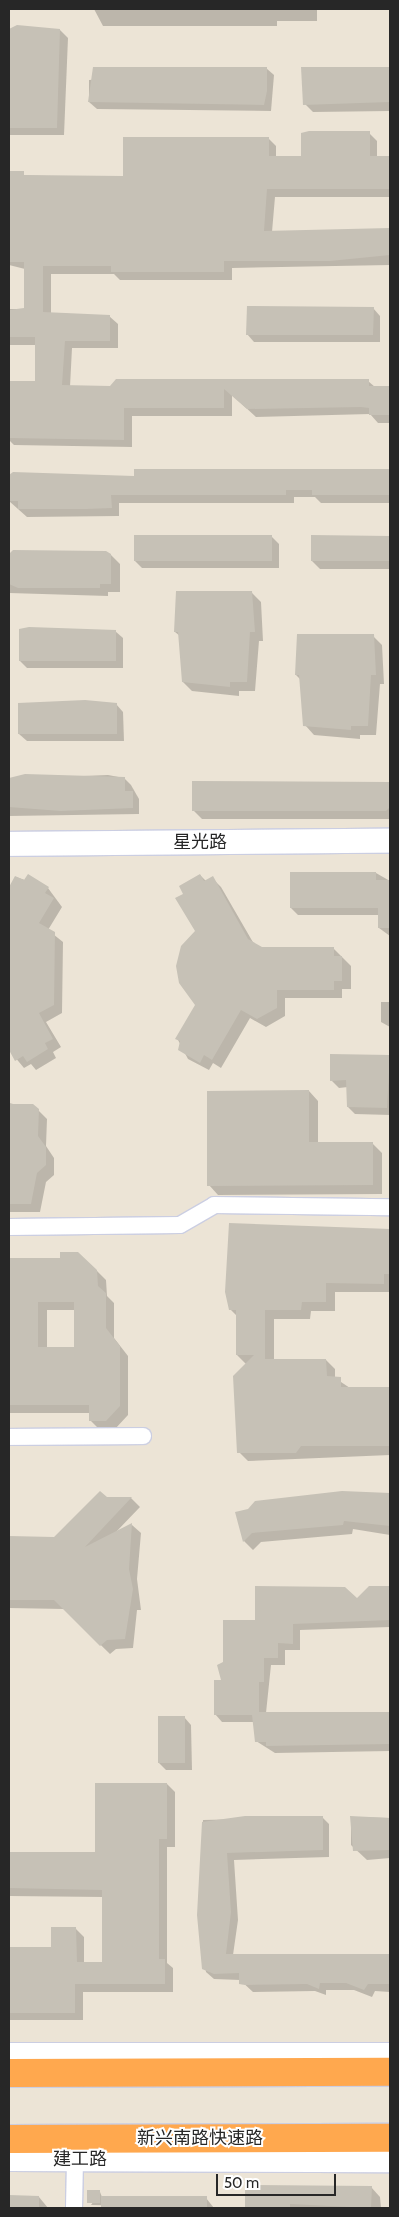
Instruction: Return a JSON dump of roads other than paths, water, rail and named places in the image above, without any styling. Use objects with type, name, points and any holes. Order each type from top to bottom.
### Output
[{"type":"highway","points":[[9,2073],[390,2072]]},
{"type":"highway","name":"新兴南路快速路","points":[[9,2139],[390,2138]]},
{"type":"main road","name":"星光路","points":[[9,844],[390,841]]},
{"type":"main road","points":[[9,2054],[390,2054]]},
{"type":"main road","name":"建工路","points":[[9,2159],[390,2160]]},
{"type":"street","points":[[9,1227],[180,1224],[214,1205],[390,1207]]},
{"type":"street","points":[[9,1437],[143,1436]]},
{"type":"street","points":[[74,2208],[75,2159]]}]
